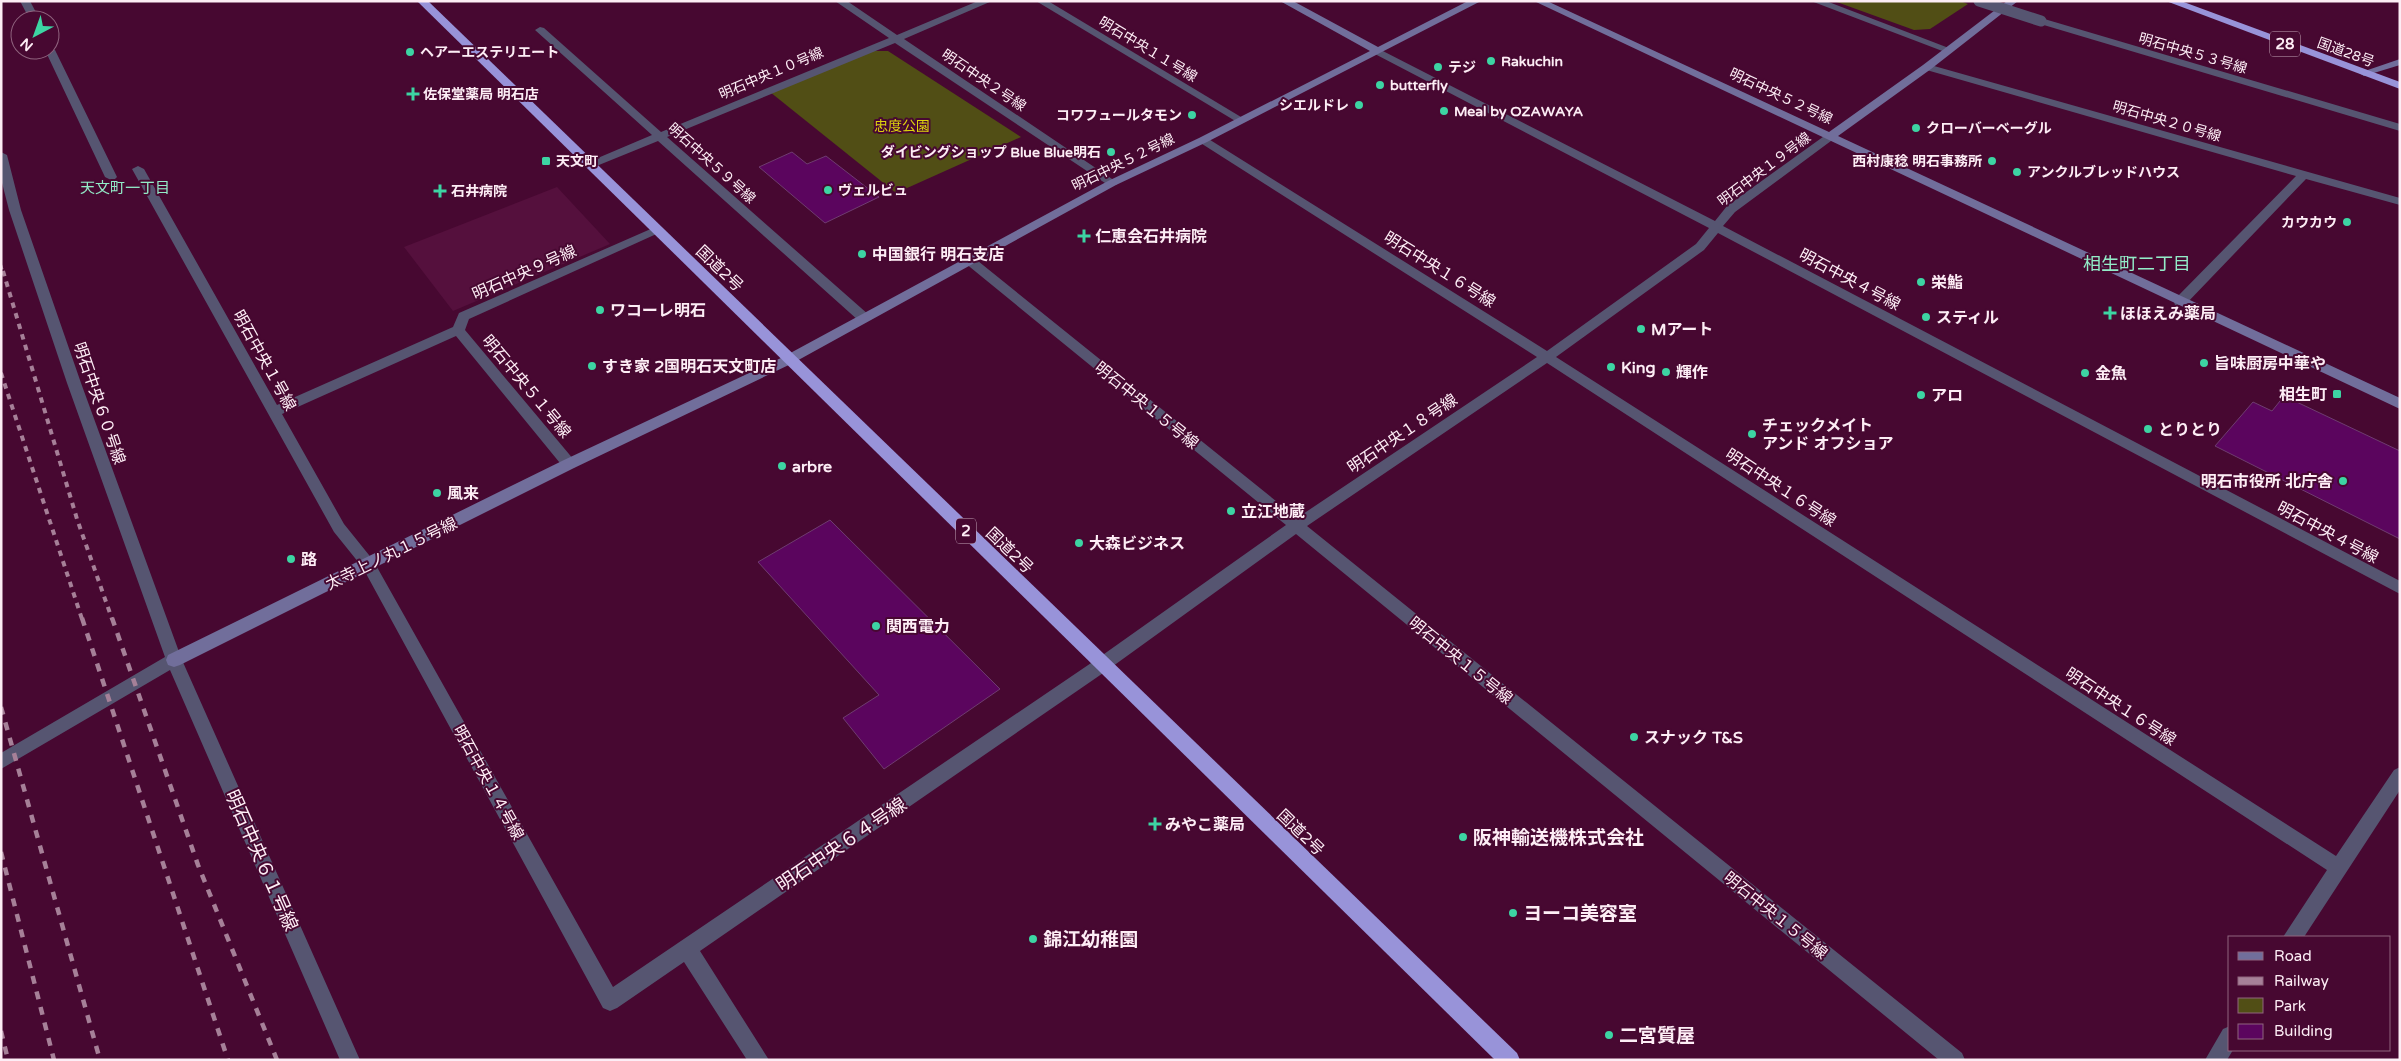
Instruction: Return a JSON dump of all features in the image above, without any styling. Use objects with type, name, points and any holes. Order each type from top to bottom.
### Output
[{"type":"highway","name":"国道2号","points":[[422,1],[788,360],[1510,1060]]},
{"type":"highway","name":"国道28号","points":[[2171,1],[2400,86]]},
{"type":"street","name":"明石中央２号線","points":[[840,1],[1112,183]]},
{"type":"street","name":"明石中央１０号線","points":[[590,165],[986,1]]},
{"type":"street","name":"明石中央１１号線","points":[[1042,1],[1241,120]]},
{"type":"street","name":"明石中央４号線","points":[[1285,1],[2400,588]]},
{"type":"street","name":"明石中央５２号線","points":[[788,360],[1112,183],[1203,140],[1476,1]]},
{"type":"street","name":"明石中央５２号線","points":[[1539,1],[1831,136],[1926,68],[2013,1]]},
{"type":"street","points":[[1816,1],[1949,50]]},
{"type":"street","name":"明石中央５３号線","points":[[1979,1],[2041,22],[2400,128]]},
{"type":"street","name":"明石中央５９号線","points":[[540,30],[864,318]]},
{"type":"street","points":[[55,60],[111,177]]},
{"type":"street","points":[[2364,73],[2400,62]]},
{"type":"street","name":"明石中央２０号線","points":[[1926,68],[2400,202]]},
{"type":"street","name":"明石中央１９号線","points":[[1716,227],[1731,209],[1831,136]]},
{"type":"street","points":[[1831,136],[2400,404]]},
{"type":"street","name":"明石中央１６号線","points":[[1203,140],[1547,357],[2338,867]]},
{"type":"street","name":"明石中央６０号線","points":[[1,155],[15,210],[49,310],[174,660]]},
{"type":"street","name":"明石中央１号線","points":[[138,169],[339,528],[368,564]]},
{"type":"street","points":[[2180,302],[2303,175]]},
{"type":"street","name":"明石中央１８号線","points":[[1103,664],[1296,526],[1547,357],[1700,247],[1716,227]]},
{"type":"street","name":"明石中央９号線","points":[[275,412],[458,330],[464,316],[657,231]]},
{"type":"street","name":"明石中央１５号線","points":[[969,260],[1955,1060]]},
{"type":"street","name":"明石中央５１号線","points":[[458,330],[569,464]]},
{"type":"street","name":"太寺上ノ丸１５号線","points":[[1,762],[174,660],[569,464],[788,360]]},
{"type":"street","name":"明石中央１４号線","points":[[368,564],[610,1001]]},
{"type":"street","name":"明石中央６１号線","points":[[174,660],[350,1060]]},
{"type":"street","name":"明石中央６４号線","points":[[610,1001],[1103,664]]},
{"type":"street","points":[[2294,936],[2400,775]]},
{"type":"street","points":[[687,949],[759,1060]]},
{"type":"street","points":[[2214,1060],[2228,1039]]},
{"type":"shaded area","points":[[557,187],[610,244],[453,311],[404,247]]},
{"type":"green space","points":[[1834,1],[1960,1],[1968,4],[1930,29],[1914,30]]},
{"type":"green space","name":"忠度公園","points":[[872,51],[888,51],[1021,137],[896,193],[770,92]]},
{"type":"building","name":"ヴェルビュ","points":[[792,152],[807,164],[826,156],[879,197],[825,223],[759,167]]},
{"type":"building","name":"明石市役所 北庁舎","points":[[2284,396],[2400,451],[2400,539],[2215,446],[2253,402],[2272,411]]},
{"type":"building","name":"関西電力","points":[[830,520],[1000,689],[884,769],[843,718],[879,695],[758,562]]},
{"type":"railway","points":[[1,265],[3,272]]},
{"type":"railway","points":[[3,271],[77,519],[112,619]]},
{"type":"railway","points":[[1,373],[82,619]]},
{"type":"railway","points":[[82,618],[228,1060]]},
{"type":"railway","points":[[112,618],[198,865],[277,1060]]},
{"type":"railway","points":[[1,707],[100,1060]]},
{"type":"railway","points":[[1,852],[54,1060]]},
{"type":"railway","points":[[1,1031],[8,1060]]},
{"type":"place","name":"ヘアーエステリエート","points":[[410,52]]},
{"type":"place","name":"Rakuchin","points":[[1491,61]]},
{"type":"place","name":"テジ","points":[[1438,67]]},
{"type":"place","name":"butterfly","points":[[1380,85]]},
{"type":"place","name":"佐保堂薬局 明石店","points":[[413,94]]},
{"type":"place","name":"シエルドレ","points":[[1359,105]]},
{"type":"place","name":"Meal by OZAWAYA","points":[[1444,111]]},
{"type":"place","name":"コワフュールタモン","points":[[1192,115]]},
{"type":"place","name":"クローバーベーグル","points":[[1916,128]]},
{"type":"place","name":"ダイビングショップ Blue Blue明石","points":[[1111,152]]},
{"type":"place","name":"天文町","points":[[546,161]]},
{"type":"place","name":"西村康稔 明石事務所","points":[[1992,161]]},
{"type":"place","name":"アンクルブレッドハウス","points":[[2017,172]]},
{"type":"place","name":"ヴェルビュ","points":[[828,190]]},
{"type":"place","name":"石井病院","points":[[440,191]]},
{"type":"place","name":"カウカウ","points":[[2347,222]]},
{"type":"place","name":"仁恵会石井病院","points":[[1084,236]]},
{"type":"place","name":"中国銀行 明石支店","points":[[862,254]]},
{"type":"place","name":"栄鮨","points":[[1921,282]]},
{"type":"place","name":"ワコーレ明石","points":[[600,310]]},
{"type":"place","name":"ほほえみ薬局","points":[[2110,313]]},
{"type":"place","name":"スティル","points":[[1926,317]]},
{"type":"place","name":"Mアート","points":[[1641,329]]},
{"type":"place","name":"旨味厨房中華や","points":[[2204,363]]},
{"type":"place","name":"すき家 2国明石天文町店","points":[[592,366]]},
{"type":"place","name":"King","points":[[1611,367]]},
{"type":"place","name":"輝作","points":[[1666,372]]},
{"type":"place","name":"金魚","points":[[2085,373]]},
{"type":"place","name":"相生町","points":[[2337,394]]},
{"type":"place","name":"アロ","points":[[1921,395]]},
{"type":"place","name":"とりとり","points":[[2148,429]]},
{"type":"place","name":"チェックメイト アンド オフショア","points":[[1752,434]]},
{"type":"place","name":"arbre","points":[[782,466]]},
{"type":"place","name":"明石市役所 北庁舎","points":[[2343,481]]},
{"type":"place","name":"風来","points":[[437,493]]},
{"type":"place","name":"立江地蔵","points":[[1231,511]]},
{"type":"place","name":"大森ビジネス","points":[[1079,543]]},
{"type":"place","name":"路","points":[[291,559]]},
{"type":"place","name":"関西電力","points":[[876,626]]},
{"type":"place","name":"スナック T&S","points":[[1634,737]]},
{"type":"place","name":"みやこ薬局","points":[[1155,824]]},
{"type":"place","name":"阪神輸送機株式会社","points":[[1463,837]]},
{"type":"place","name":"ヨーコ美容室","points":[[1513,913]]},
{"type":"place","name":"錦江幼稚園","points":[[1033,939]]},
{"type":"place","name":"二宮質屋","points":[[1609,1035]]},
{"type":"district","name":"天文町一丁目","points":[[125,188]]},
{"type":"district","name":"相生町二丁目","points":[[2137,264]]}]
